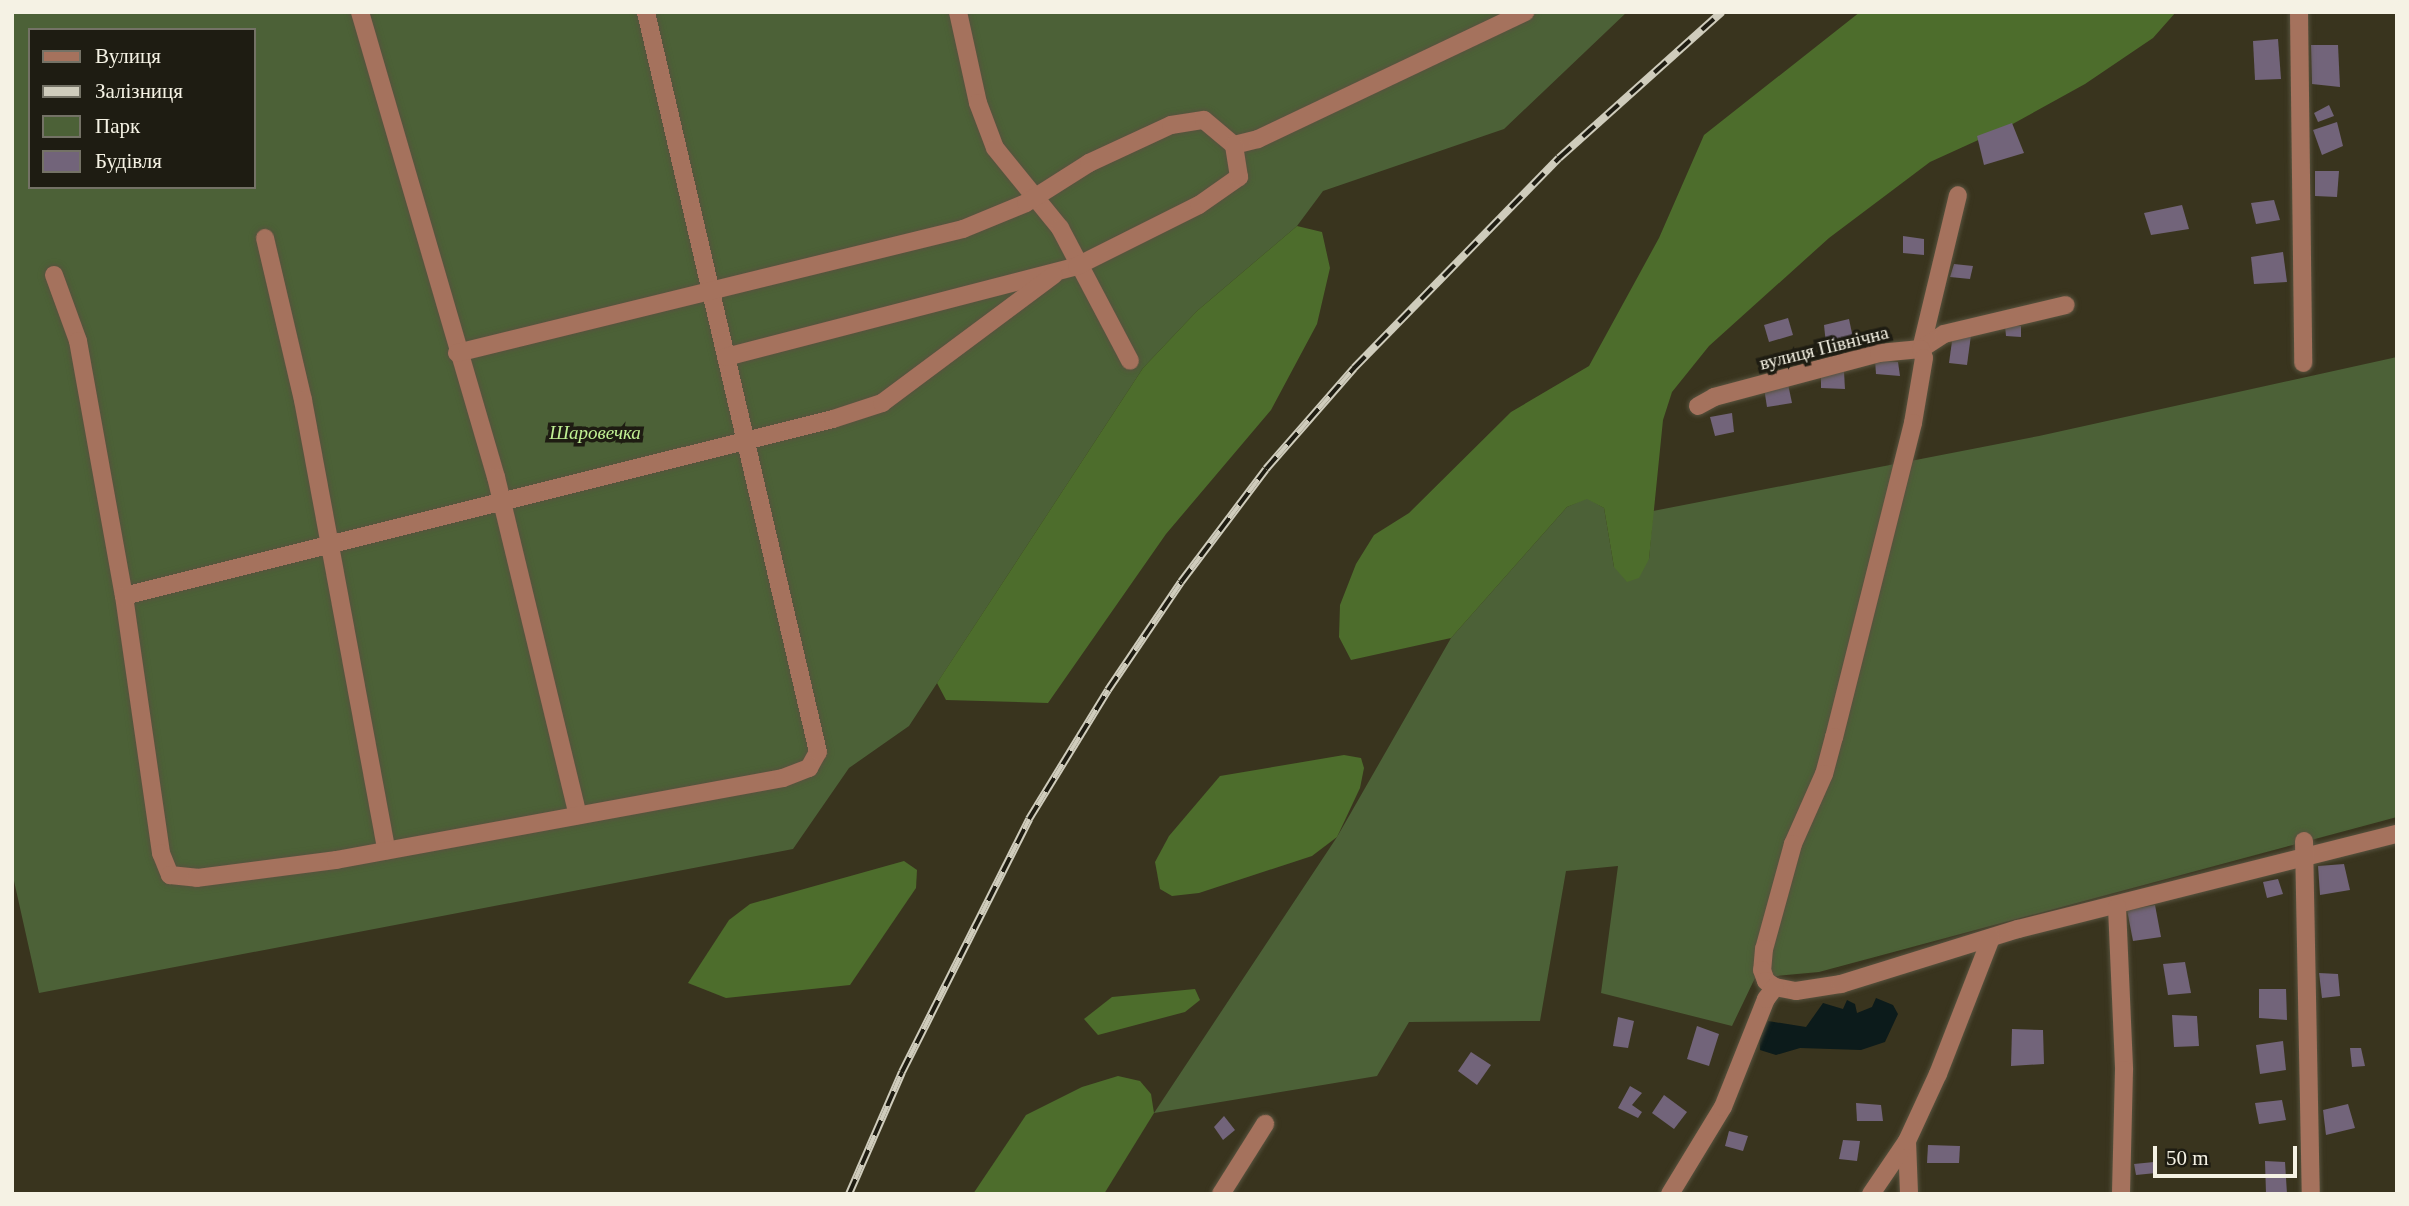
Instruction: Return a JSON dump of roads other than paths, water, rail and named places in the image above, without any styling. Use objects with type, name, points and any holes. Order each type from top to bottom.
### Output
[{"type":"street","points":[[360,12],[501,500],[578,815]]},
{"type":"street","points":[[54,275],[78,341],[124,596],[161,853],[170,875],[197,877],[386,850],[783,778],[809,768],[818,752],[646,12]]},
{"type":"street","points":[[958,12],[978,103],[995,149],[1060,228],[1077,266],[1130,361]]},
{"type":"street","points":[[1234,145],[1258,139],[1525,12]]},
{"type":"street","points":[[2299,12],[2303,363]]},
{"type":"street","points":[[457,353],[711,294],[963,229],[1036,197],[1089,163],[1171,125],[1204,120],[1234,145],[1239,177],[1199,205],[1077,266],[1054,275],[726,356]]},
{"type":"street","points":[[1958,195],[1921,349],[1924,373],[1920,391],[1827,761],[1793,844],[1764,949],[1762,970],[1766,981],[1775,987],[1796,991],[1841,984],[1991,938],[2117,908],[2303,848],[2397,834]]},
{"type":"street","points":[[265,238],[303,400],[386,850]]},
{"type":"street","points":[[124,596],[745,438],[833,419],[882,403],[1054,275]]},
{"type":"street","points":[[1921,349],[1944,334],[2066,305]]},
{"type":"street","name":"вулиця Північна","points":[[1698,406],[1714,397],[1879,353],[1921,349]]},
{"type":"street","points":[[2303,848],[2311,1194]]},
{"type":"street","points":[[2117,908],[2124,1070],[2121,1194]]},
{"type":"street","points":[[1871,1194],[1906,1141],[1943,1063],[1991,938]]},
{"type":"street","points":[[1670,1194],[1723,1107],[1766,999],[1775,987]]},
{"type":"street","points":[[1221,1194],[1265,1124]]},
{"type":"street","points":[[1906,1141],[1909,1194]]},
{"type":"railway","points":[[849,1194],[902,1072],[1029,819],[1108,690],[1181,582],[1266,469],[1354,368],[1559,158],[1722,12]]},
{"type":"park label","name":"Шаровечка","points":[[595,433]]}]
